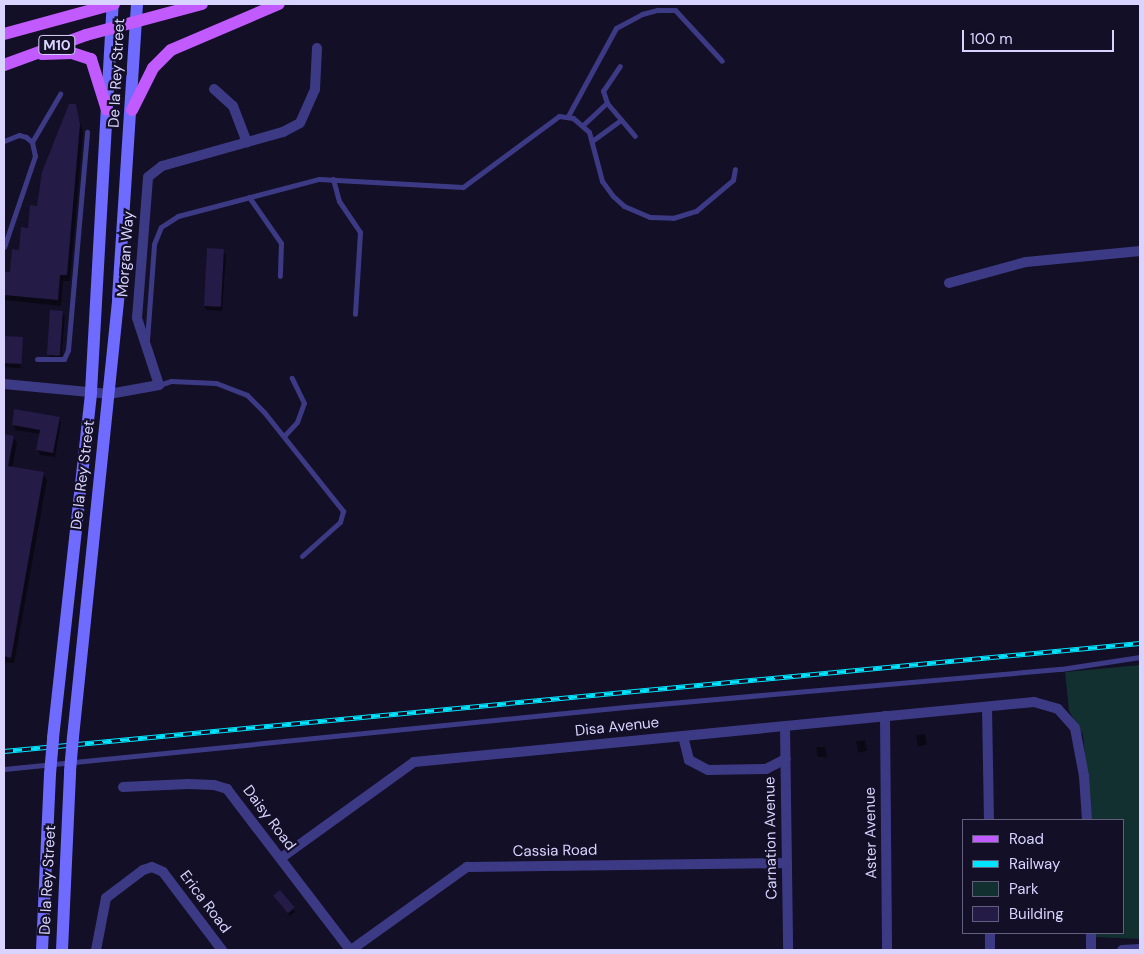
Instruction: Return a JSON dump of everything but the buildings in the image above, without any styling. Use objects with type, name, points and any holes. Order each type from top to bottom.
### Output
[{"type":"main road","name":"De la Rey Street","points":[[42,950],[53,738],[91,392],[113,4]]},
{"type":"main road","name":"M10","points":[[4,34],[113,4]]},
{"type":"main road","name":"De la Rey Street","points":[[62,950],[70,771],[109,394],[132,110],[137,4]]},
{"type":"main road","name":"M10","points":[[4,65],[28,55],[111,29],[202,4]]},
{"type":"main road","points":[[132,110],[153,68],[171,50],[279,4]]},
{"type":"main road","points":[[28,55],[72,53],[88,56],[95,63],[107,110]]},
{"type":"street","name":"Morgan Way","points":[[159,385],[137,318],[148,177],[162,166],[247,142],[300,123],[315,89],[317,48]]},
{"type":"street","points":[[214,89],[233,106],[247,142]]},
{"type":"street","points":[[949,283],[1026,262],[1140,252]]},
{"type":"street","points":[[4,384],[109,394],[159,385]]},
{"type":"street","name":"Disa Avenue","points":[[281,858],[414,762],[885,716],[1040,703],[1058,709],[1068,718],[1080,746],[1087,819]]},
{"type":"street","points":[[987,707],[988,819]]},
{"type":"street","name":"Aster Avenue","points":[[885,716],[887,950]]},
{"type":"street","name":"Carnation Avenue","points":[[785,726],[788,950]]},
{"type":"street","points":[[683,736],[689,760],[701,768],[761,769],[786,759]]},
{"type":"street","name":"Daisy Road","points":[[123,788],[214,784],[227,789],[350,950]]},
{"type":"street","name":"Cassia Road","points":[[350,950],[466,867],[787,863]]},
{"type":"street","name":"Erica Road","points":[[96,950],[106,898],[143,870],[152,868],[163,872],[222,950]]},
{"type":"street","points":[[990,934],[990,950]]},
{"type":"street","points":[[1090,934],[1091,950]]},
{"type":"street","points":[[1122,950],[1140,949]]},
{"type":"lane","points":[[657,10],[661,4]]},
{"type":"lane","points":[[568,116],[616,28],[626,21],[657,10],[670,9],[679,13],[722,61]]},
{"type":"lane","points":[[620,66],[602,94],[607,103],[635,136]]},
{"type":"lane","points":[[4,247],[32,170],[35,156],[32,142],[60,94]]},
{"type":"lane","points":[[583,125],[607,103]]},
{"type":"lane","points":[[147,344],[154,244],[161,227],[178,216],[289,185],[333,179],[464,187],[550,120],[568,116],[583,125],[592,141],[598,170],[608,190],[624,206],[650,217],[673,218],[696,211],[733,180],[735,169]]},
{"type":"lane","points":[[592,141],[621,120]]},
{"type":"lane","points":[[37,360],[64,359],[68,350],[86,132]]},
{"type":"lane","points":[[4,141],[19,135],[32,142]]},
{"type":"lane","points":[[333,179],[338,201],[360,232],[355,314]]},
{"type":"lane","points":[[249,196],[281,243],[280,276]]},
{"type":"lane","points":[[284,436],[297,422],[304,403],[292,378]]},
{"type":"lane","points":[[159,385],[171,381],[197,382],[231,388],[247,396],[284,436],[328,490],[344,516],[302,556]]},
{"type":"lane","points":[[4,769],[625,707],[1061,669],[1140,657]]},
{"type":"green space","points":[[1140,665],[1140,939],[1096,937],[1096,934],[1124,934],[1124,819],[1091,819],[1083,735],[1069,711],[1065,672]]},
{"type":"railway","points":[[4,751],[1140,643]]}]
